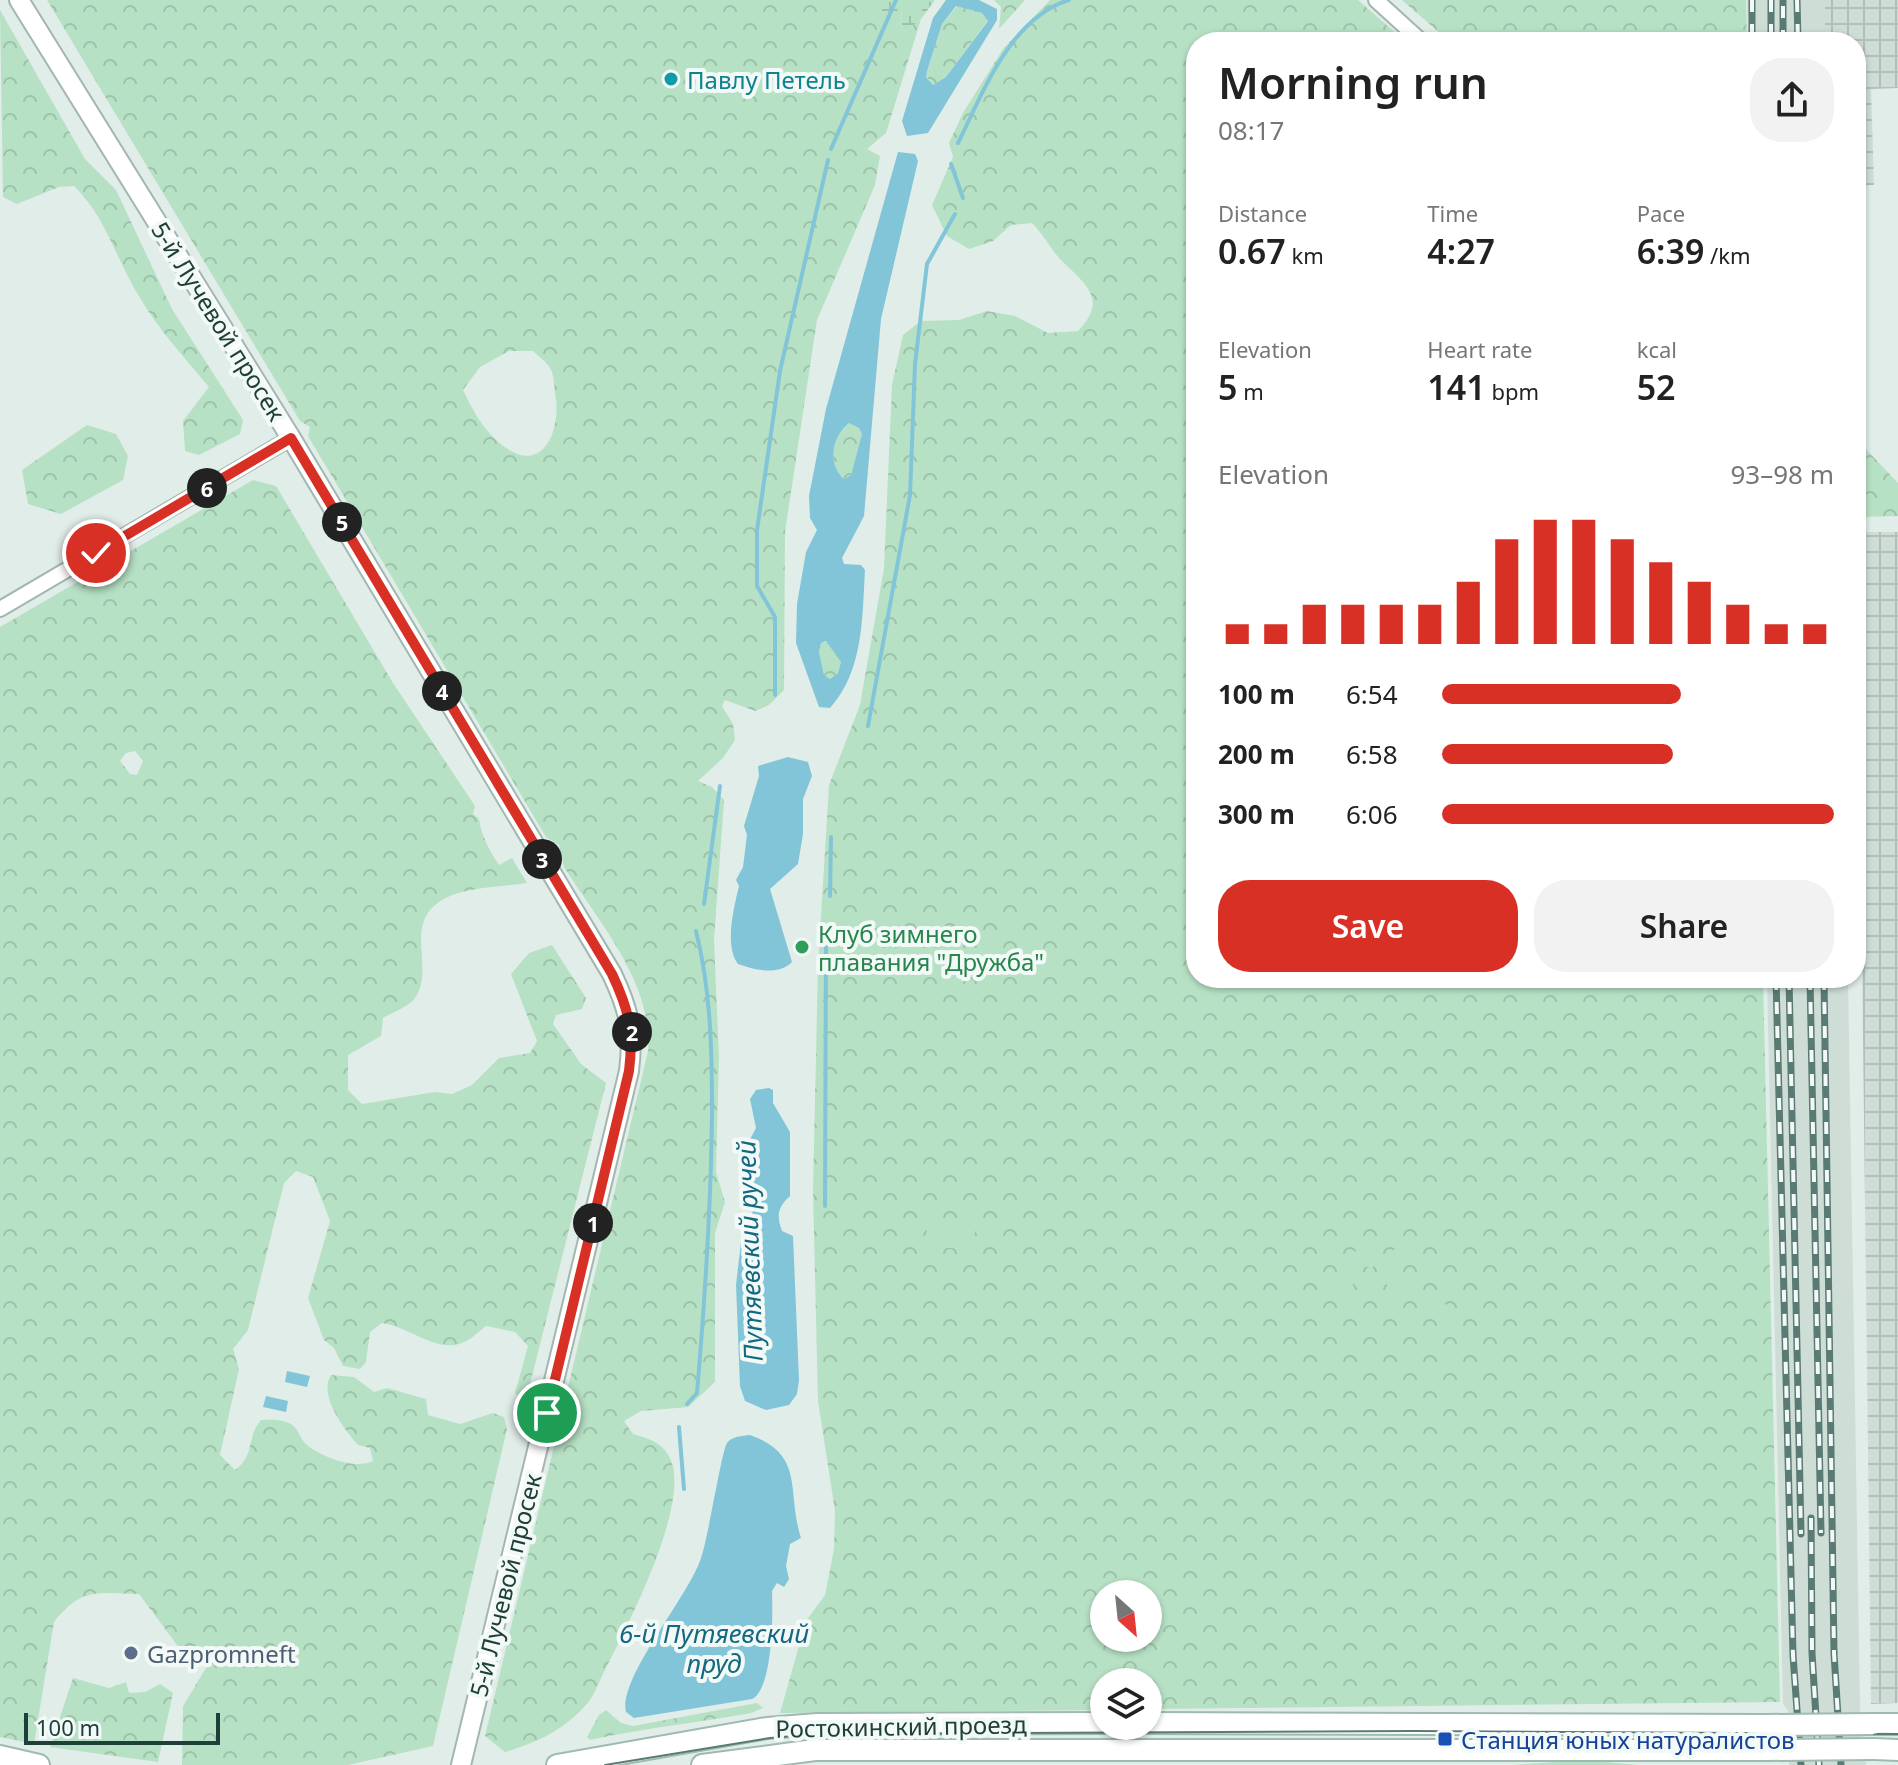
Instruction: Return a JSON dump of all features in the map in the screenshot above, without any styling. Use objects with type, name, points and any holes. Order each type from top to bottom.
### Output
[{"type":"main road","name":"Ростокинский проезд","points":[[557,1765],[767,1728],[817,1724],[1090,1723]]},
{"type":"main road","points":[[1162,1723],[1898,1724]]},
{"type":"main road","points":[[1290,1723],[1292,1749]]},
{"type":"main road","points":[[1491,1723],[1492,1749]]},
{"type":"main road","name":"Ростокинский проезд","points":[[702,1765],[815,1750],[1898,1750]]},
{"type":"main road","points":[[0,1756],[39,1765]]},
{"type":"street","name":"5-й Лучевой просек","points":[[19,0],[291,438],[612,974],[626,1003],[633,1037],[629,1071],[461,1765]]},
{"type":"street","points":[[1376,0],[1411,32]]},
{"type":"street","points":[[0,609],[291,438]]},
{"type":"shaded area","points":[[1747,0],[1825,0],[1825,32],[1748,32]]},
{"type":"shaded area","points":[[1825,0],[1898,0],[1898,88],[1871,89],[1874,185],[1866,185],[1866,32],[1825,32]]},
{"type":"shaded area","points":[[1866,532],[1898,532],[1898,1703],[1871,1704],[1862,988],[1866,988]]},
{"type":"shaded area","points":[[1767,988],[1848,988],[1860,1708],[1866,1765],[1789,1765],[1789,1712],[1783,1704]]},
{"type":"green space","points":[[47,0],[863,0],[866,4],[901,5],[902,34],[921,19],[886,133],[867,149],[880,156],[875,185],[817,320],[785,532],[784,690],[769,705],[755,711],[725,700],[722,706],[733,724],[735,740],[723,758],[698,781],[712,787],[724,800],[714,940],[719,1057],[716,1172],[725,1202],[715,1233],[715,1382],[688,1407],[641,1411],[624,1421],[633,1434],[663,1448],[673,1467],[670,1513],[652,1570],[588,1703],[567,1723],[548,1735],[505,1752],[485,1736],[648,1051],[647,1026],[633,977],[564,867],[559,845],[546,837],[308,436],[310,427],[300,421]],"holes":[[[509,351],[533,351],[551,370],[556,421],[547,444],[529,456],[517,454],[495,439],[479,420],[463,390],[480,367]]]},
{"type":"green space","points":[[863,0],[935,0],[921,19],[902,34],[901,6],[883,27]]},
{"type":"green space","points":[[994,0],[1025,0],[999,29],[1001,7]]},
{"type":"green space","points":[[1050,0],[1358,0],[1395,32],[1186,32],[1186,988],[1763,988],[1780,1702],[1162,1709],[1162,1668],[1090,1668],[1090,1710],[780,1713],[806,1621],[825,1595],[834,1549],[835,1511],[818,1401],[813,1191],[818,966],[829,785],[860,705],[884,568],[892,385],[903,335],[921,321],[959,320],[987,311],[1015,316],[1048,333],[1078,331],[1087,320],[1093,302],[1087,287],[1032,223],[1011,225],[993,241],[969,249],[947,236],[932,205],[953,157],[949,143],[963,113],[1003,49]]},
{"type":"green space","points":[[1402,0],[1746,0],[1747,32],[1439,32]]},
{"type":"green space","points":[[957,6],[982,13],[988,20],[946,77],[933,85],[926,76],[927,71],[942,24]]},
{"type":"green space","points":[[0,10],[85,159],[116,190],[172,309],[243,420],[240,434],[199,455],[185,451],[183,421],[209,387],[145,306],[102,223],[85,198],[74,186],[59,187],[17,204],[3,197]]},
{"type":"green space","points":[[849,423],[859,428],[862,434],[851,475],[844,479],[835,466],[834,450],[835,442]]},
{"type":"green space","points":[[87,425],[116,434],[128,456],[123,480],[61,514],[28,504],[22,470]]},
{"type":"green space","points":[[1866,449],[1898,483],[1898,516],[1866,517]]},
{"type":"green space","points":[[253,480],[276,486],[393,683],[475,806],[473,814],[479,819],[484,838],[495,859],[499,865],[512,858],[527,883],[458,893],[439,902],[428,914],[422,927],[421,985],[415,998],[383,1018],[381,1036],[348,1055],[348,1090],[362,1104],[435,1092],[452,1094],[472,1085],[499,1058],[530,1053],[537,1041],[511,974],[529,953],[552,945],[586,998],[582,1009],[556,1015],[553,1024],[581,1064],[606,1083],[529,1388],[519,1397],[515,1393],[528,1346],[515,1332],[486,1326],[464,1342],[444,1345],[382,1323],[370,1332],[366,1362],[360,1369],[343,1366],[334,1348],[324,1340],[308,1298],[330,1221],[313,1177],[296,1171],[284,1183],[248,1330],[233,1349],[239,1369],[220,1455],[235,1470],[246,1458],[256,1426],[261,1420],[280,1420],[290,1424],[307,1445],[330,1458],[357,1464],[373,1461],[370,1448],[358,1445],[334,1412],[328,1392],[331,1375],[354,1377],[374,1392],[387,1388],[426,1399],[428,1415],[460,1424],[493,1413],[504,1417],[507,1429],[433,1746],[348,1765],[182,1765],[183,1706],[212,1658],[180,1649],[139,1594],[112,1593],[82,1597],[54,1622],[34,1744],[0,1737],[0,627]],"holes":[[[135,751],[143,761],[137,775],[130,774],[120,761],[126,753]]]},
{"type":"green space","points":[[821,642],[829,642],[841,662],[838,673],[830,679],[824,675],[819,652]]},
{"type":"green space","points":[[927,1219],[975,1222],[974,1249],[926,1247]]},
{"type":"green space","points":[[1395,1247],[1407,1252],[1398,1274],[1386,1269]]},
{"type":"green space","points":[[1352,1251],[1376,1255],[1373,1268],[1350,1263]]},
{"type":"green space","points":[[1351,1276],[1356,1299],[1344,1303],[1338,1279]]},
{"type":"green space","points":[[1411,1280],[1413,1292],[1388,1295],[1387,1282]]},
{"type":"green space","points":[[1432,1295],[1452,1309],[1445,1319],[1425,1306]]},
{"type":"green space","points":[[73,1678],[109,1688],[126,1682],[129,1693],[145,1692],[160,1684],[173,1693],[158,1762],[50,1747]]},
{"type":"green space","points":[[757,1703],[763,1708],[751,1713],[590,1740],[587,1737],[599,1715],[606,1710],[621,1723],[633,1726]]},
{"type":"green space","points":[[1583,1760],[1638,1765],[1512,1765]]},
{"type":"water","points":[[946,0],[979,0],[997,9],[997,20],[928,133],[907,136],[902,121],[933,18]],"holes":[[[956,6],[982,13],[988,21],[946,77],[933,85],[926,77],[942,24]]]},
{"type":"water","points":[[898,152],[915,154],[918,161],[881,319],[864,516],[842,558],[844,564],[861,565],[865,570],[862,625],[849,677],[830,708],[819,707],[796,643],[797,604],[806,552],[817,530],[810,518],[809,496],[826,409]],"holes":[[[849,423],[859,428],[862,434],[851,475],[844,479],[835,466],[834,450],[835,442]],[[826,641],[841,662],[838,673],[830,679],[824,675],[819,652],[821,643]]]},
{"type":"water","points":[[788,757],[808,762],[812,776],[803,799],[803,834],[798,864],[770,889],[792,962],[780,969],[759,970],[738,964],[734,956],[731,937],[739,886],[736,880],[743,867],[747,835],[744,826],[759,776],[758,766]]},
{"type":"water","name":"Путяевский ручей","points":[[756,1090],[773,1090],[773,1103],[790,1132],[790,1196],[781,1208],[779,1220],[782,1231],[793,1236],[799,1380],[797,1394],[789,1405],[766,1410],[745,1401],[740,1386],[736,1285],[742,1234],[753,1211],[753,1190],[743,1169],[746,1147],[756,1128],[750,1099]]},
{"type":"water","points":[[287,1371],[310,1376],[307,1387],[285,1382]]},
{"type":"water","points":[[266,1396],[288,1401],[286,1412],[263,1407]]},
{"type":"water","name":"6-й Путяевский пруд","points":[[750,1435],[768,1443],[787,1464],[801,1538],[790,1544],[786,1566],[789,1579],[784,1587],[777,1583],[772,1591],[770,1650],[764,1681],[752,1699],[634,1718],[626,1712],[626,1697],[643,1658],[701,1558],[727,1443],[734,1438]]},
{"type":"waterway","points":[[831,149],[896,0]]},
{"type":"waterway","points":[[958,143],[989,81],[1015,40],[1048,9],[1069,0]]},
{"type":"waterway","points":[[775,695],[775,617],[757,586],[757,530],[780,371],[828,160]]},
{"type":"waterway","points":[[951,164],[963,198]]},
{"type":"waterway","points":[[868,726],[910,495],[915,364],[927,264],[955,214]]},
{"type":"waterway","points":[[704,904],[720,786]]},
{"type":"waterway","points":[[830,896],[831,837]]},
{"type":"waterway","points":[[687,1404],[697,1393],[711,1148],[710,1021],[696,931]]},
{"type":"waterway","points":[[825,1206],[826,939]]},
{"type":"waterway","points":[[679,1427],[684,1489]]},
{"type":"tram line","points":[[605,1765],[770,1738],[817,1734],[1414,1731],[1898,1734]]},
{"type":"railway","points":[[1752,0],[1752,32]]},
{"type":"railway","points":[[1771,0],[1771,32]]},
{"type":"railway","points":[[1783,0],[1783,32]]},
{"type":"railway","points":[[1797,0],[1798,32]]},
{"type":"railway","points":[[1776,988],[1793,1655],[1801,1765]]},
{"type":"railway","points":[[1789,988],[1801,1534]]},
{"type":"railway","points":[[1810,988],[1821,1533]]},
{"type":"railway","points":[[1824,988],[1834,1653],[1841,1765]]},
{"type":"railway","points":[[1811,1518],[1812,1653],[1819,1765]]},
{"type":"place","name":"Павлу Петель","points":[[671,79]]},
{"type":"place","name":"Клуб зимнего плавания \"Дружба\"","points":[[802,947]]},
{"type":"place","name":"Gazpromneft","points":[[131,1653]]},
{"type":"place","name":"Станция юных натуралистов","points":[[1445,1739]]},
{"type":"route","points":[[96,553],[291,438],[612,974],[626,1003],[633,1037],[629,1071],[547,1413]]}]
